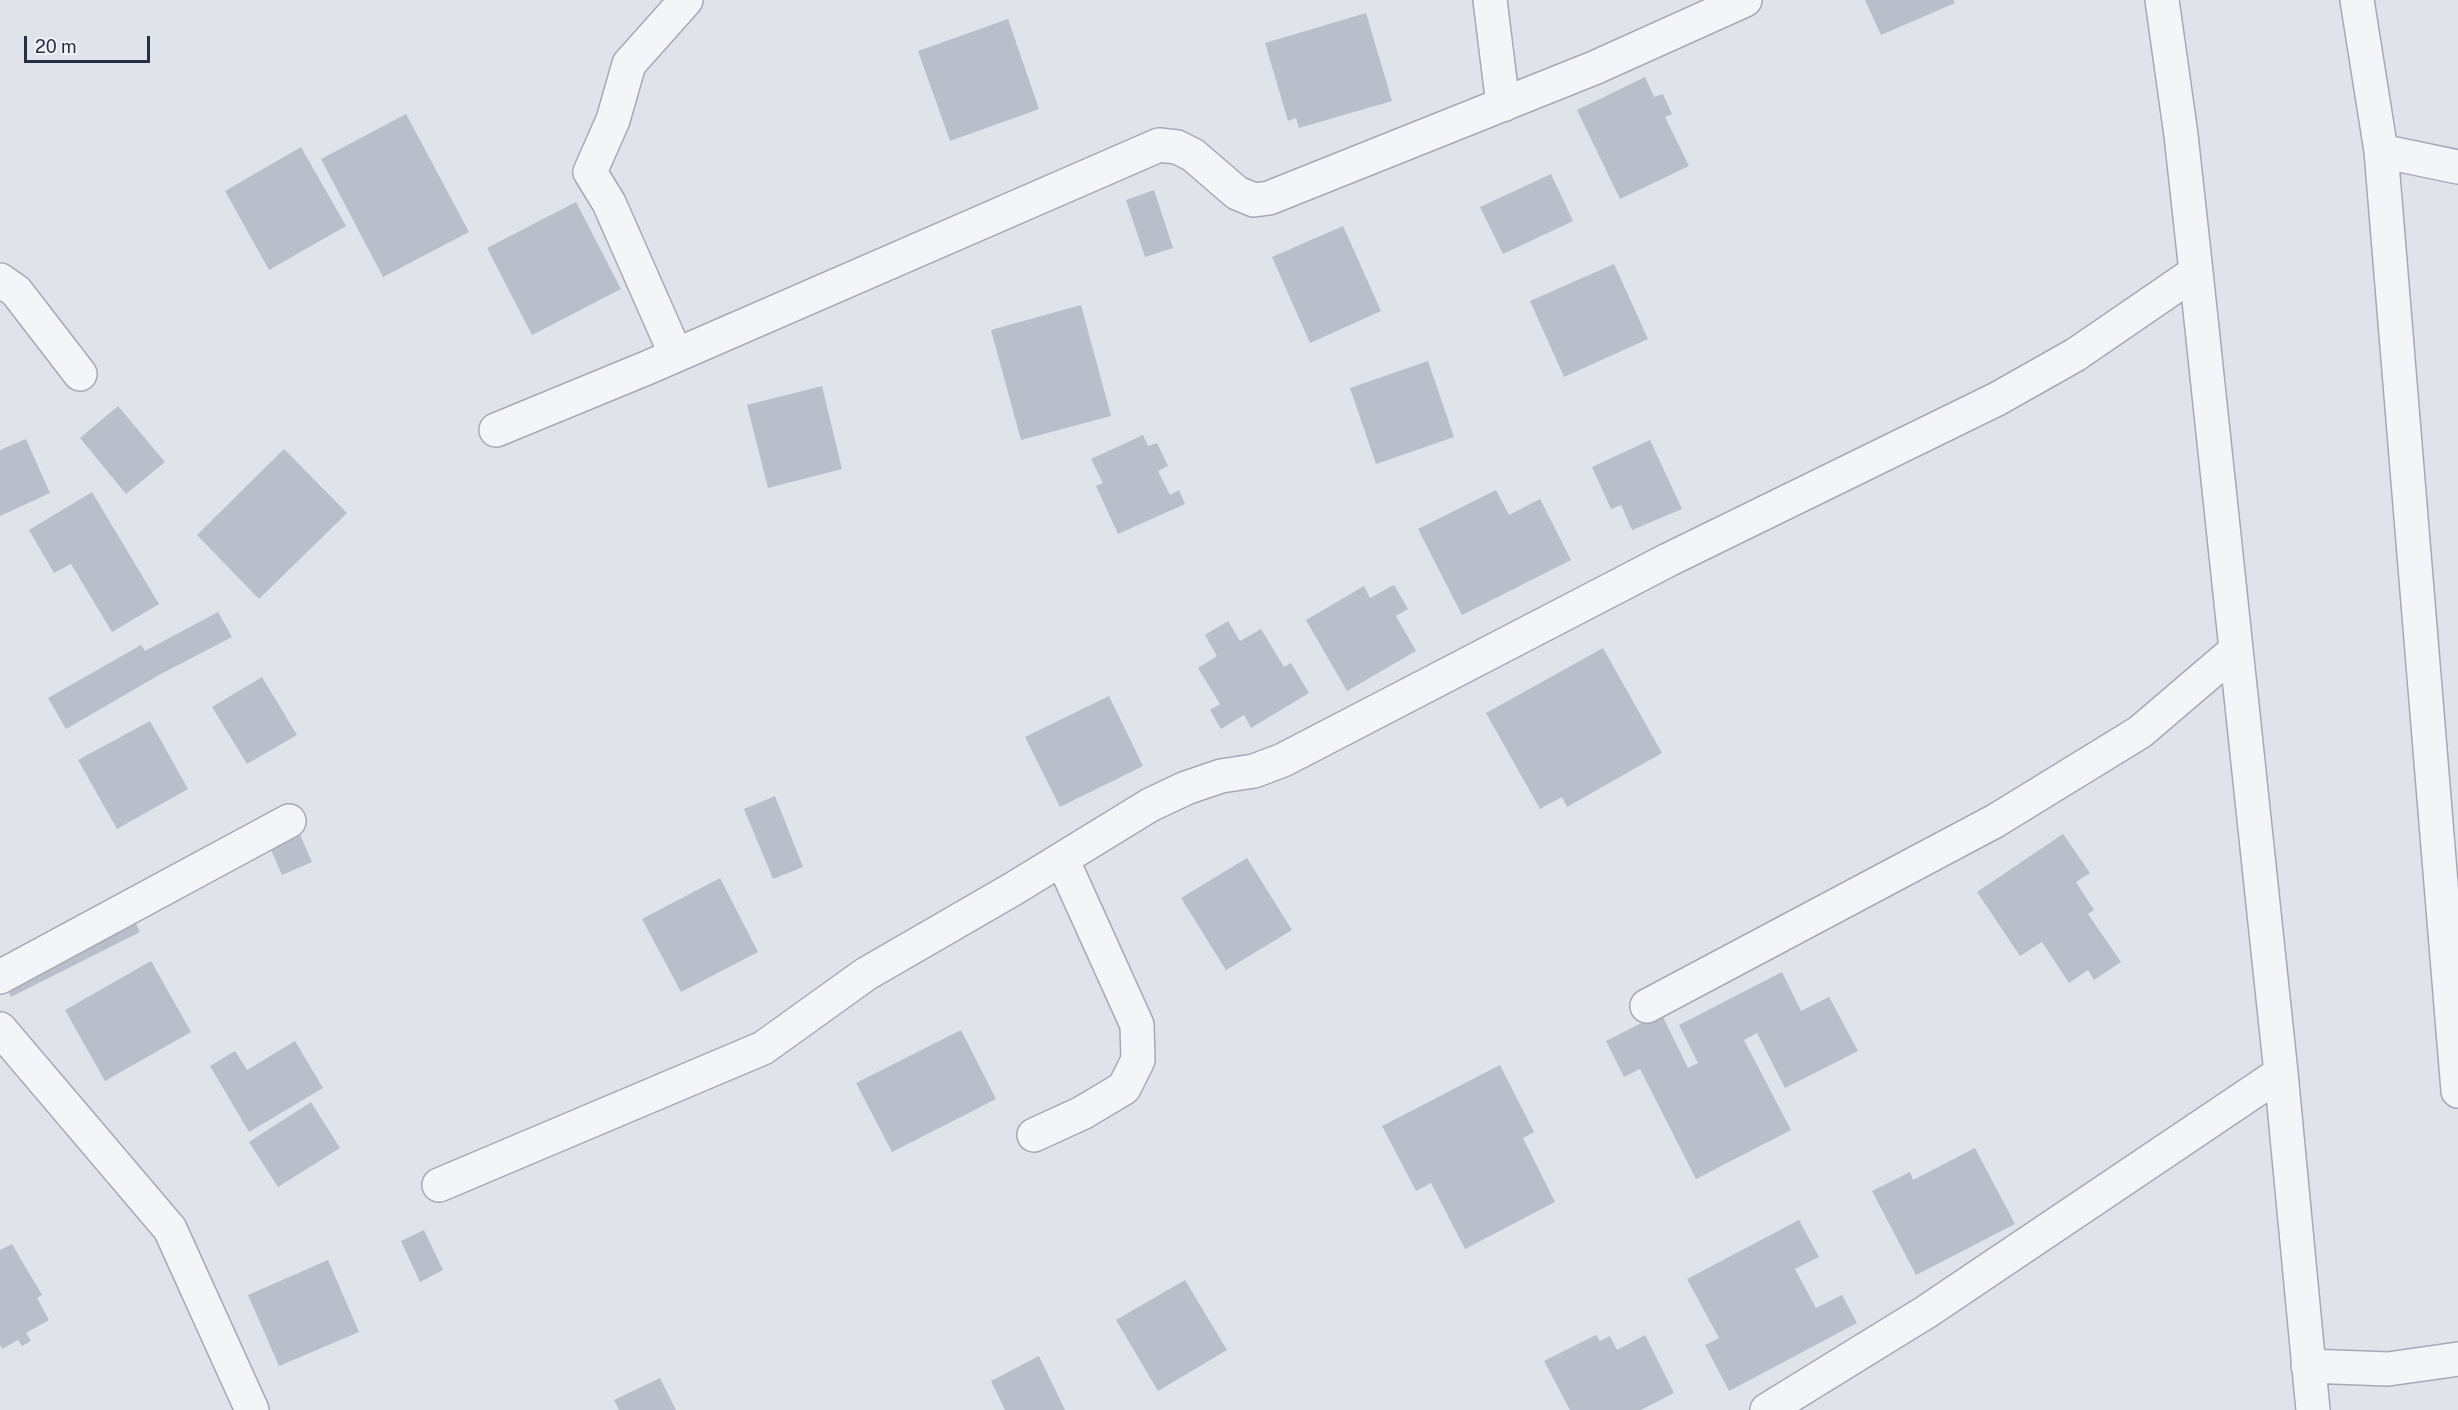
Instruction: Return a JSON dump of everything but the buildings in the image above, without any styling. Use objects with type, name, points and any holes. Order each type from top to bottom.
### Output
[{"type":"street","points":[[676,355],[609,203],[590,172],[613,120],[629,64],[686,0]]},
{"type":"street","points":[[1490,0],[1503,105]]},
{"type":"street","points":[[496,430],[676,355],[1159,145],[1177,147],[1193,155],[1237,193],[1254,200],[1269,198],[1594,68],[1745,0]]},
{"type":"street","points":[[2162,0],[2181,135],[2196,272],[2281,1073],[2313,1410]]},
{"type":"street","points":[[2357,0],[2381,151],[2458,1091]]},
{"type":"street","points":[[2381,151],[2458,167]]},
{"type":"street","points":[[439,1185],[763,1048],[866,974],[1150,805],[1186,788],[1221,776],[1254,771],[1283,760],[1668,560],[1997,399],[2075,355],[2196,272]]},
{"type":"street","points":[[0,280],[16,291],[80,374]]},
{"type":"street","points":[[1647,1006],[1995,821],[2139,732],[2236,650]]},
{"type":"street","points":[[0,977],[289,821]]},
{"type":"street","points":[[1034,1135],[1082,1113],[1124,1088],[1138,1060],[1137,1024],[1062,859]]},
{"type":"street","points":[[2,1032],[170,1229],[252,1410]]},
{"type":"street","points":[[1767,1410],[1926,1312],[2281,1073]]},
{"type":"street","points":[[2308,1366],[2388,1369],[2458,1359]]}]
